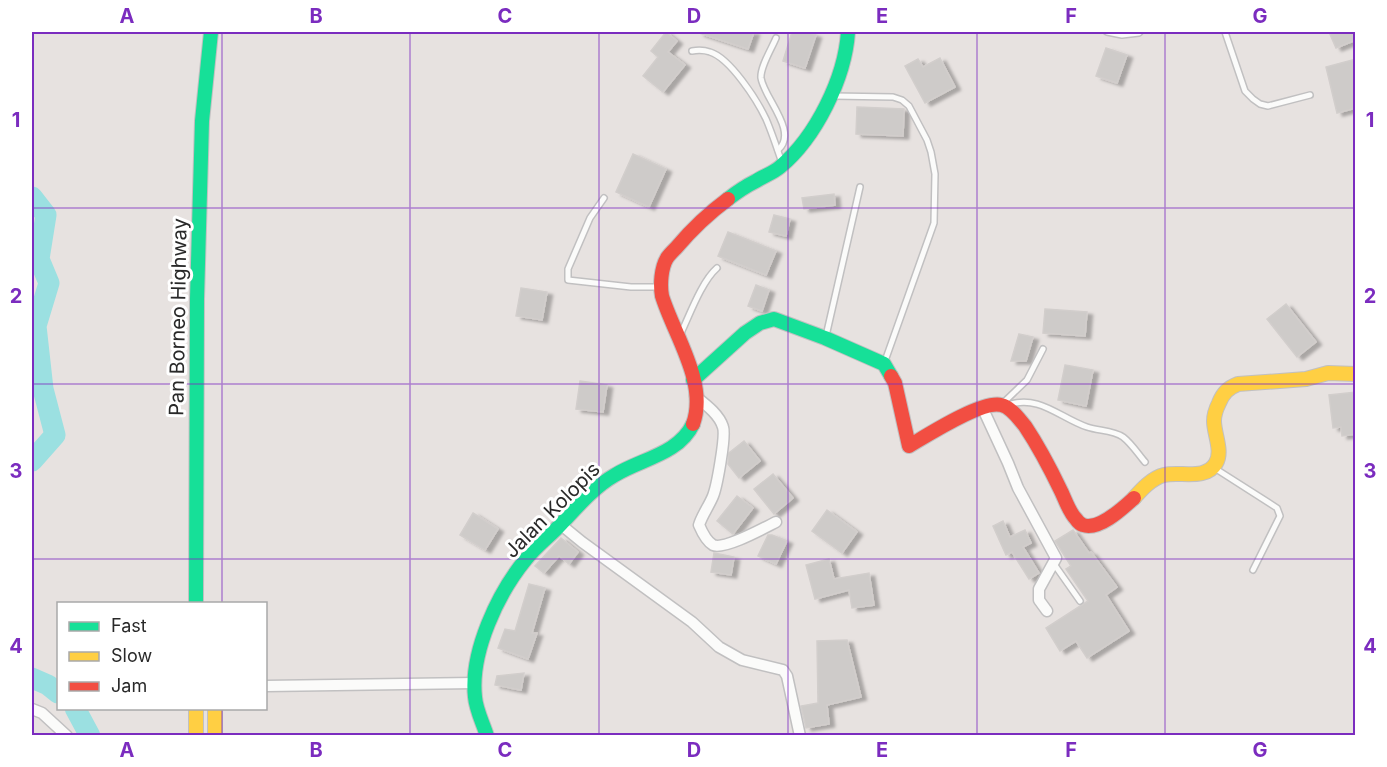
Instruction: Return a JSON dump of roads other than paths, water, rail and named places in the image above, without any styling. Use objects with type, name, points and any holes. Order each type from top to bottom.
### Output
[{"type":"main road","name":"Pan Borneo Highway","points":[[196,602],[197,287],[202,121],[211,32]]},
{"type":"main road","points":[[660,287],[666,261],[683,239],[705,217],[735,194],[783,165],[806,139],[831,96],[849,42],[848,32]]},
{"type":"main road","name":"Jalan Kolopis","points":[[487,735],[475,700],[474,683],[481,644],[496,604],[526,559],[589,495],[612,476],[672,447],[689,434],[697,412],[693,380],[660,287]]},
{"type":"main road","points":[[693,380],[745,333],[760,323],[774,319],[884,364],[895,383],[909,446],[965,414],[993,405],[1008,409],[1031,434],[1075,519],[1079,524],[1092,525],[1111,518],[1156,478],[1167,474],[1202,474],[1214,468],[1219,460],[1214,435],[1214,417],[1222,396],[1229,387],[1238,384],[1306,379],[1328,373],[1356,374]]},
{"type":"main road","points":[[196,710],[196,735]]},
{"type":"main road","points":[[214,710],[215,735]]},
{"type":"street","points":[[695,396],[715,414],[724,429],[713,496],[699,525],[706,539],[714,545],[730,544],[776,522]]},
{"type":"street","points":[[983,409],[1018,488],[1055,554],[1054,564],[1039,589],[1039,600],[1047,611]]},
{"type":"street","points":[[561,524],[582,542],[692,622],[718,647],[742,660],[783,670],[787,676],[800,735]]},
{"type":"street","points":[[267,686],[474,683]]},
{"type":"street","points":[[32,709],[42,713],[67,735]]},
{"type":"lane","points":[[1107,32],[1122,35],[1140,32]]},
{"type":"lane","points":[[1225,32],[1245,91],[1253,99],[1268,106],[1310,95]]},
{"type":"lane","points":[[776,38],[761,73],[763,84],[784,131],[784,143],[778,150]]},
{"type":"lane","points":[[692,51],[712,52],[721,57],[738,75],[765,117],[783,165]]},
{"type":"lane","points":[[831,96],[893,97],[902,100],[909,106],[931,152],[934,174],[934,223],[884,364]]},
{"type":"lane","points":[[825,338],[860,187]]},
{"type":"lane","points":[[604,198],[590,218],[568,269],[568,280],[631,287],[660,287]]},
{"type":"lane","points":[[679,337],[704,284],[717,268]]},
{"type":"lane","points":[[1003,406],[1027,380],[1043,349]]},
{"type":"lane","points":[[1003,406],[1031,402],[1086,426],[1117,434],[1128,442],[1145,462]]},
{"type":"lane","points":[[1214,468],[1277,508],[1280,516],[1253,570]]},
{"type":"lane","points":[[1054,564],[1080,601]]},
{"type":"waterway","points":[[32,197],[46,215],[39,259],[49,283],[36,326],[43,389],[55,435],[32,461]]},
{"type":"waterway","points":[[32,678],[48,685],[57,692]]},
{"type":"waterway","points":[[76,710],[90,736]]}]
